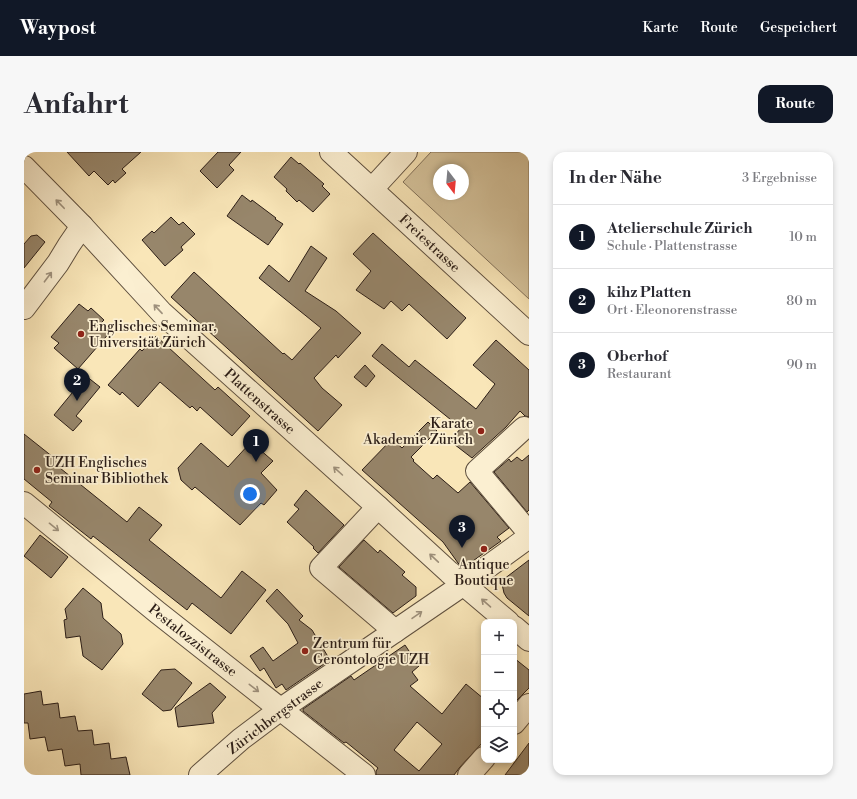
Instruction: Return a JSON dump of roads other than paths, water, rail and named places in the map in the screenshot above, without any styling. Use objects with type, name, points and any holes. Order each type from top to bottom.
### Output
[{"type":"street","name":"Freiestrasse","points":[[332,152],[529,334]]},
{"type":"street","points":[[372,189],[406,152]]},
{"type":"street","name":"Plattenstrasse","points":[[24,167],[82,226],[162,313],[449,572],[505,619]]},
{"type":"street","points":[[24,308],[58,263],[68,245],[82,226]]},
{"type":"street","points":[[524,428],[477,470],[529,533]]},
{"type":"street","name":"Pestalozzistrasse","points":[[24,503],[157,612],[364,775]]},
{"type":"street","points":[[378,507],[321,568],[395,631]]},
{"type":"street","name":"Zürichbergstrasse","points":[[205,774],[241,738],[464,584],[529,537]]},
{"type":"street","points":[[517,630],[529,640]]},
{"type":"street","points":[[517,719],[529,705]]},
{"type":"street","points":[[469,775],[481,761]]},
{"type":"place","name":"Englisches Seminar, Universität Zürich","points":[[81,334]]},
{"type":"place","name":"kihz Platten","points":[[77,401]]},
{"type":"place","name":"Karate Akademie Zürich","points":[[481,431]]},
{"type":"place","name":"Atelierschule Zürich","points":[[256,462]]},
{"type":"place","name":"UZH Englisches Seminar Bibliothek","points":[[37,470]]},
{"type":"place","name":"Oberhof","points":[[462,548]]},
{"type":"place","name":"Antique Boutique","points":[[484,549]]},
{"type":"place","name":"Zentrum für Gerontologie UZH","points":[[305,651]]}]
